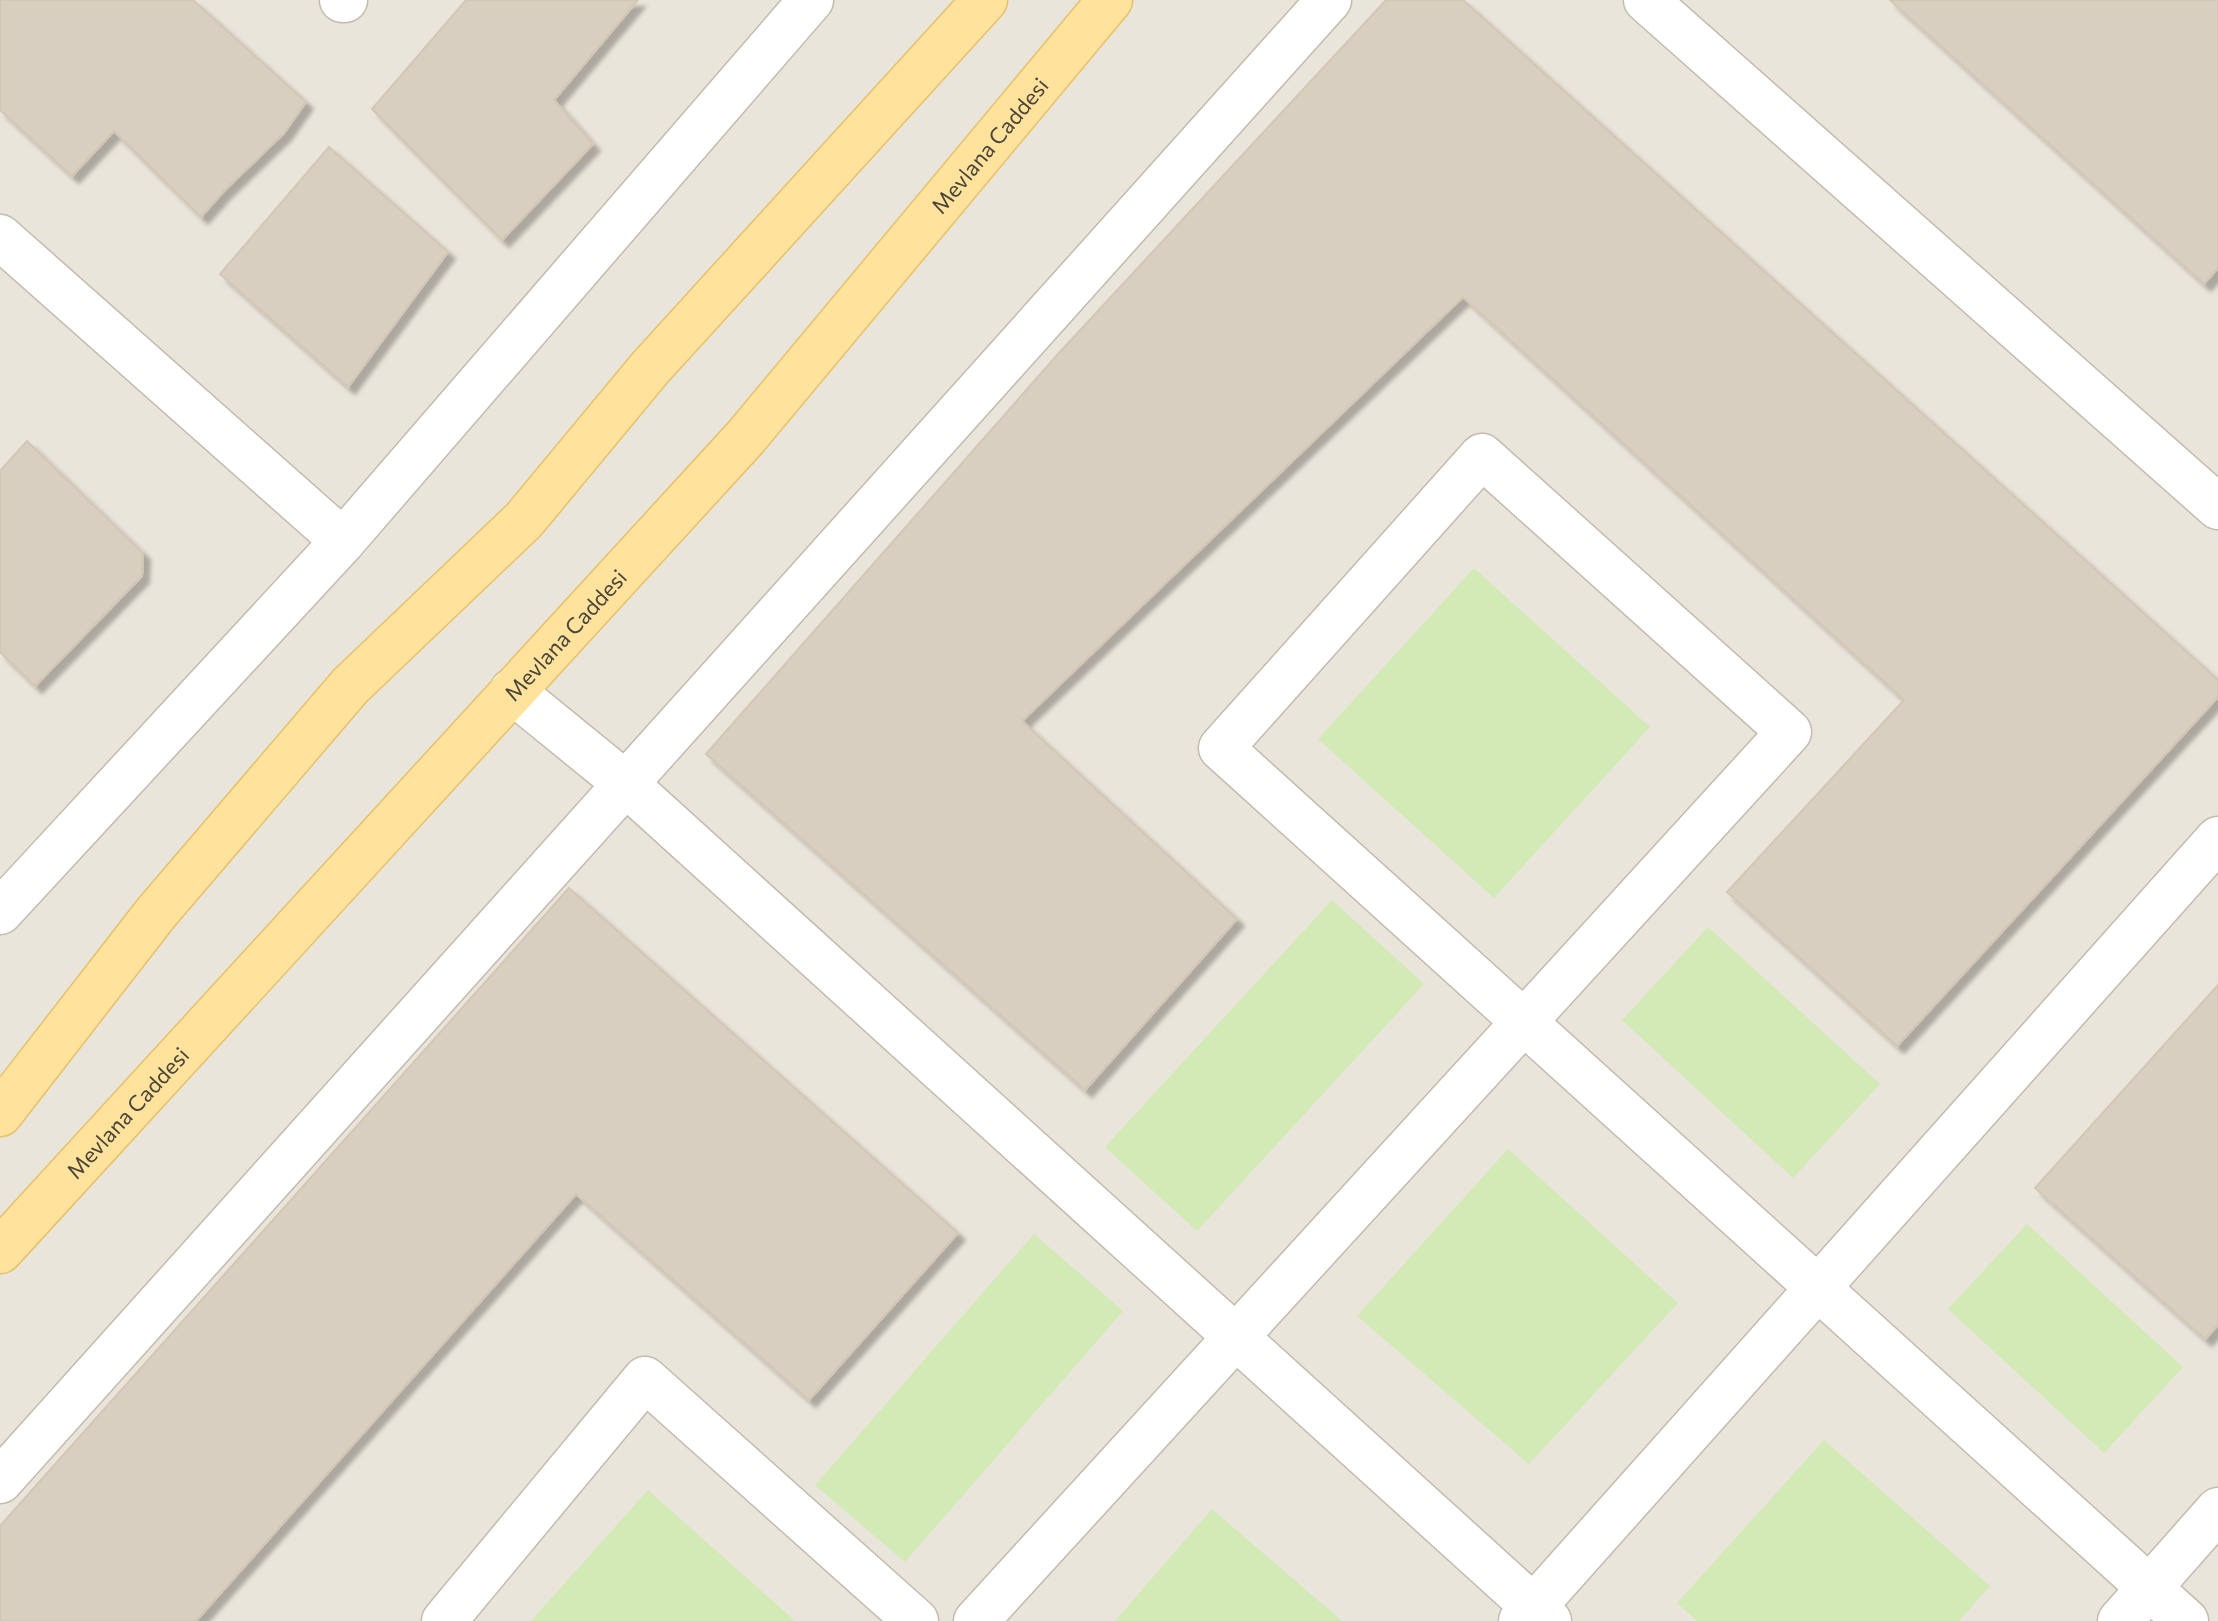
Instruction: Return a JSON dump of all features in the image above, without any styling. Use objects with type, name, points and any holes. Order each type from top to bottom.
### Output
[{"type":"main road","points":[[0,1114],[156,913],[350,686],[524,520],[650,368],[985,0]]},
{"type":"main road","name":"Mevlana Caddesi","points":[[0,1251],[745,438],[1110,0]]},
{"type":"street","points":[[0,912],[343,541],[811,0]]},
{"type":"street","points":[[0,1481],[1329,0]]},
{"type":"street","points":[[1657,4],[2218,507]]},
{"type":"street","points":[[0,237],[343,541]]},
{"type":"street","points":[[976,1621],[1523,1022],[1789,732],[1482,456],[1221,748],[1523,1022],[2186,1621]]},
{"type":"street","points":[[512,691],[626,784],[1236,1337],[1534,1616],[1818,1288],[2218,839]]},
{"type":"street","points":[[444,1621],[645,1379],[916,1621]]},
{"type":"street","points":[[2120,1621],[2218,1510]]},
{"type":"shaded area","points":[[0,0],[2218,0],[2218,1621],[0,1621]]},
{"type":"green space","points":[[1474,568],[1650,727],[1494,898],[1318,739]]},
{"type":"green space","points":[[1332,900],[1424,984],[1197,1231],[1105,1147]]},
{"type":"green space","points":[[1708,927],[1880,1084],[1793,1178],[1622,1020]]},
{"type":"green space","points":[[1508,1149],[1678,1303],[1529,1464],[1357,1316]]},
{"type":"green space","points":[[2027,1224],[2183,1367],[2104,1453],[1948,1309]]},
{"type":"green space","points":[[1034,1234],[1123,1311],[905,1562],[815,1485]]},
{"type":"green space","points":[[1824,1440],[1990,1586],[1959,1621],[1697,1621],[1677,1603]]},
{"type":"green space","points":[[648,1490],[795,1621],[531,1621]]},
{"type":"green space","points":[[1212,1509],[1342,1621],[1115,1621]]},
{"type":"building","points":[[0,0],[193,0],[306,102],[284,133],[201,217],[114,131],[72,176],[0,110]]},
{"type":"building","points":[[466,0],[638,0],[554,100],[593,144],[502,240],[372,109]]},
{"type":"building","points":[[1386,0],[1463,0],[2218,680],[2218,697],[1897,1046],[1727,892],[1904,700],[1463,297],[1022,721],[1237,919],[1085,1090],[706,754],[1058,354]]},
{"type":"building","points":[[1890,0],[2218,0],[2218,268],[2204,284]]},
{"type":"building","points":[[329,147],[448,252],[348,387],[220,274]]},
{"type":"building","points":[[27,441],[143,553],[142,576],[35,686],[0,652],[0,471]]},
{"type":"building","points":[[569,888],[958,1233],[809,1400],[576,1194],[196,1621],[0,1621],[0,1526]]},
{"type":"building","points":[[2218,985],[2218,1325],[2205,1339],[2035,1188]]}]
